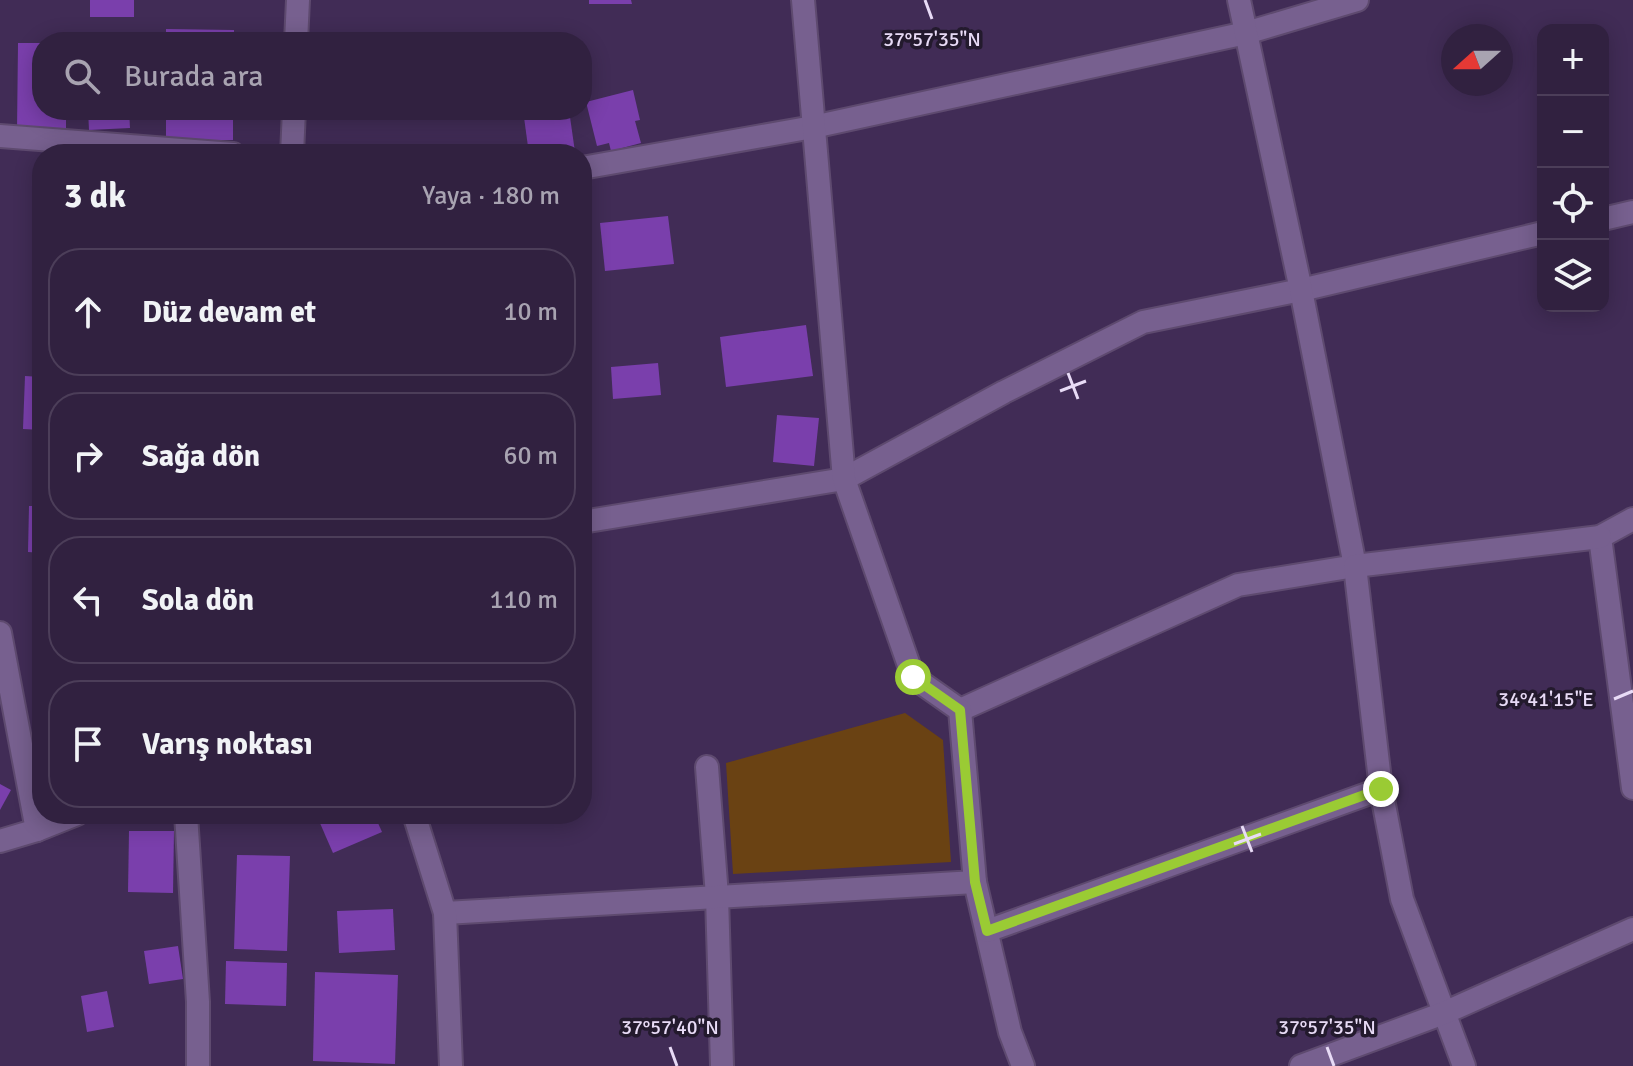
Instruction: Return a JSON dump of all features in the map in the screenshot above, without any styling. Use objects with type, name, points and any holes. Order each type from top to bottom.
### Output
[{"type":"street","points":[[296,32],[298,0]]},
{"type":"street","points":[[803,0],[844,479],[913,677],[960,710],[975,882],[1010,1032],[1023,1066]]},
{"type":"street","points":[[1239,0],[1301,290],[1355,566],[1381,789],[1402,899],[1464,1066]]},
{"type":"street","points":[[592,166],[813,127],[1246,33],[1357,0]]},
{"type":"street","points":[[292,144],[294,120]]},
{"type":"street","points":[[0,136],[104,144]]},
{"type":"street","points":[[1609,218],[1633,212]]},
{"type":"street","points":[[592,520],[844,479],[1004,392],[1143,322],[1301,290],[1537,234]]},
{"type":"street","points":[[960,710],[1238,585],[1355,566],[1600,537],[1633,519]]},
{"type":"street","points":[[1600,537],[1633,788]]},
{"type":"street","points":[[0,633],[32,803]]},
{"type":"street","points":[[707,767],[717,896],[722,1066]]},
{"type":"street","points":[[987,931],[1381,789]]},
{"type":"street","points":[[36,824],[37,830]]},
{"type":"street","points":[[0,841],[52,824]]},
{"type":"street","points":[[187,824],[198,1002],[198,1066]]},
{"type":"street","points":[[417,824],[445,913],[451,1066]]},
{"type":"street","points":[[445,913],[975,882]]},
{"type":"street","points":[[1301,1066],[1444,1013],[1633,929]]},
{"type":"shaded area","points":[[905,713],[943,740],[951,862],[733,874],[726,763]]},
{"type":"building","points":[[90,0],[134,0],[134,17],[90,17]]},
{"type":"building","points":[[589,0],[631,0],[632,4],[589,4]]},
{"type":"building","points":[[166,29],[234,30],[234,32],[166,32]]},
{"type":"building","points":[[18,43],[32,43],[32,120],[66,120],[66,131],[17,130]]},
{"type":"building","points":[[633,90],[640,120],[635,121],[641,143],[611,151],[609,143],[597,146],[590,120],[592,100]]},
{"type":"building","points":[[88,120],[130,120],[130,128],[89,130]]},
{"type":"building","points":[[166,120],[233,120],[233,140],[166,140]]},
{"type":"building","points":[[524,120],[570,120],[574,144],[528,144]]},
{"type":"building","points":[[668,216],[674,264],[605,271],[600,223]]},
{"type":"building","points":[[806,325],[813,376],[726,387],[720,337]]},
{"type":"building","points":[[658,363],[661,395],[613,399],[611,367]]},
{"type":"building","points":[[25,376],[32,376],[32,429],[23,429]]},
{"type":"building","points":[[777,415],[819,418],[814,466],[773,462]]},
{"type":"building","points":[[29,506],[32,506],[32,552],[28,552]]},
{"type":"building","points":[[0,784],[11,790],[0,810]]},
{"type":"building","points":[[320,824],[378,824],[382,832],[333,853]]},
{"type":"building","points":[[129,831],[174,831],[173,893],[128,892]]},
{"type":"building","points":[[237,855],[290,856],[287,951],[234,949]]},
{"type":"building","points":[[393,909],[395,950],[339,953],[337,911]]},
{"type":"building","points":[[178,946],[183,979],[149,984],[144,951]]},
{"type":"building","points":[[226,961],[287,963],[286,1006],[225,1004]]},
{"type":"building","points":[[315,972],[398,975],[395,1064],[313,1061]]},
{"type":"building","points":[[107,991],[114,1027],[87,1032],[81,996]]},
{"type":"route","points":[[913,677],[960,710],[975,882],[987,931],[1381,789]]}]
